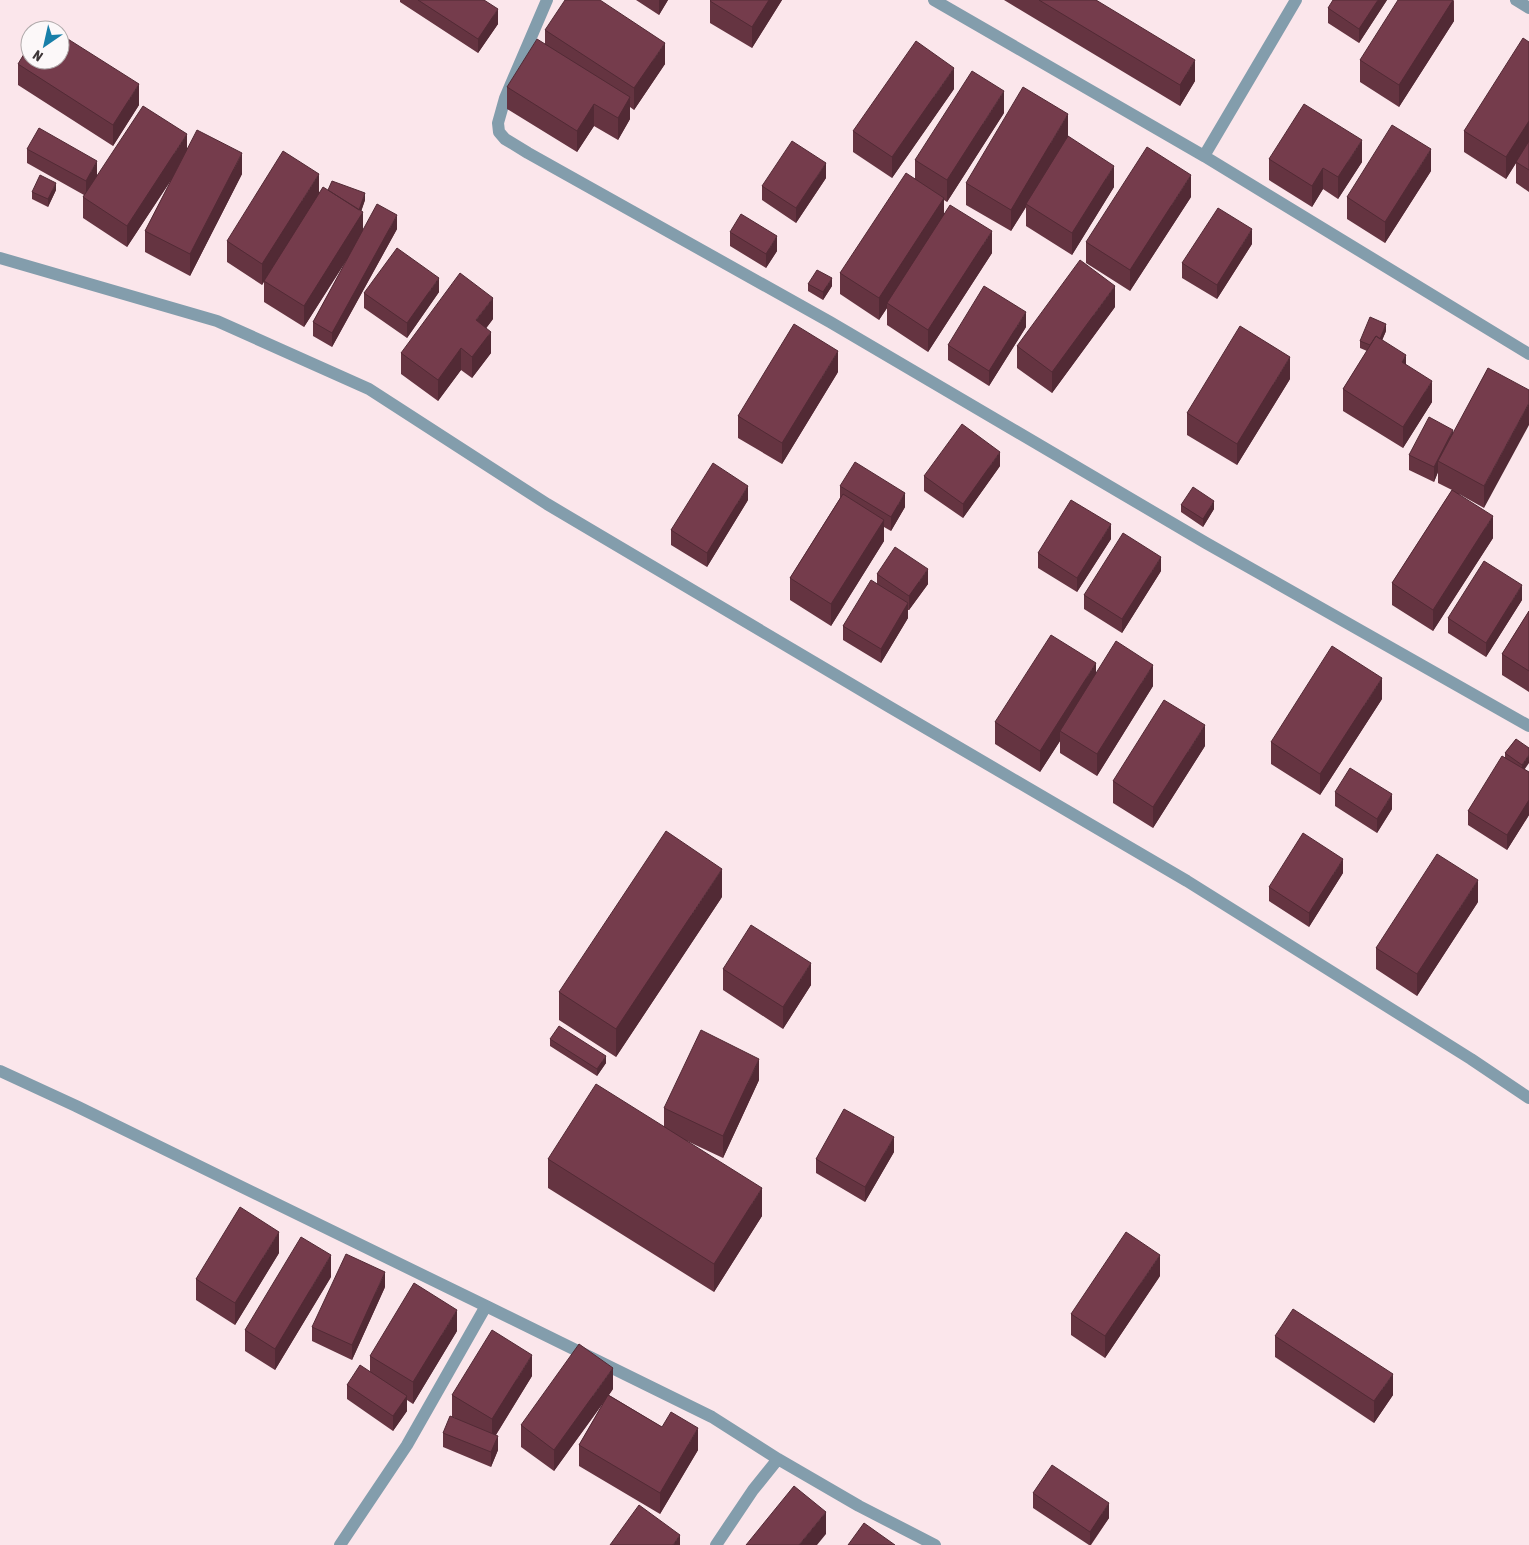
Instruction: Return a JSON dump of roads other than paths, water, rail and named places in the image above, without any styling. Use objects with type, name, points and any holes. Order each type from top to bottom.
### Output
[{"type":"street","points":[[547,0],[505,98],[498,123],[499,132],[505,139],[830,322],[1206,543],[1529,726]]},
{"type":"street","points":[[934,0],[1204,156],[1529,354]]},
{"type":"street","points":[[1204,156],[1296,0]]},
{"type":"street","points":[[1516,0],[1529,8]]},
{"type":"street","points":[[0,258],[217,321],[369,389],[556,509],[1187,881],[1463,1054],[1529,1098]]},
{"type":"street","points":[[0,1071],[76,1106],[712,1417],[778,1459],[860,1506],[935,1545]]},
{"type":"street","points":[[340,1545],[407,1446],[486,1306]]},
{"type":"street","points":[[716,1545],[753,1490],[778,1459]]}]
